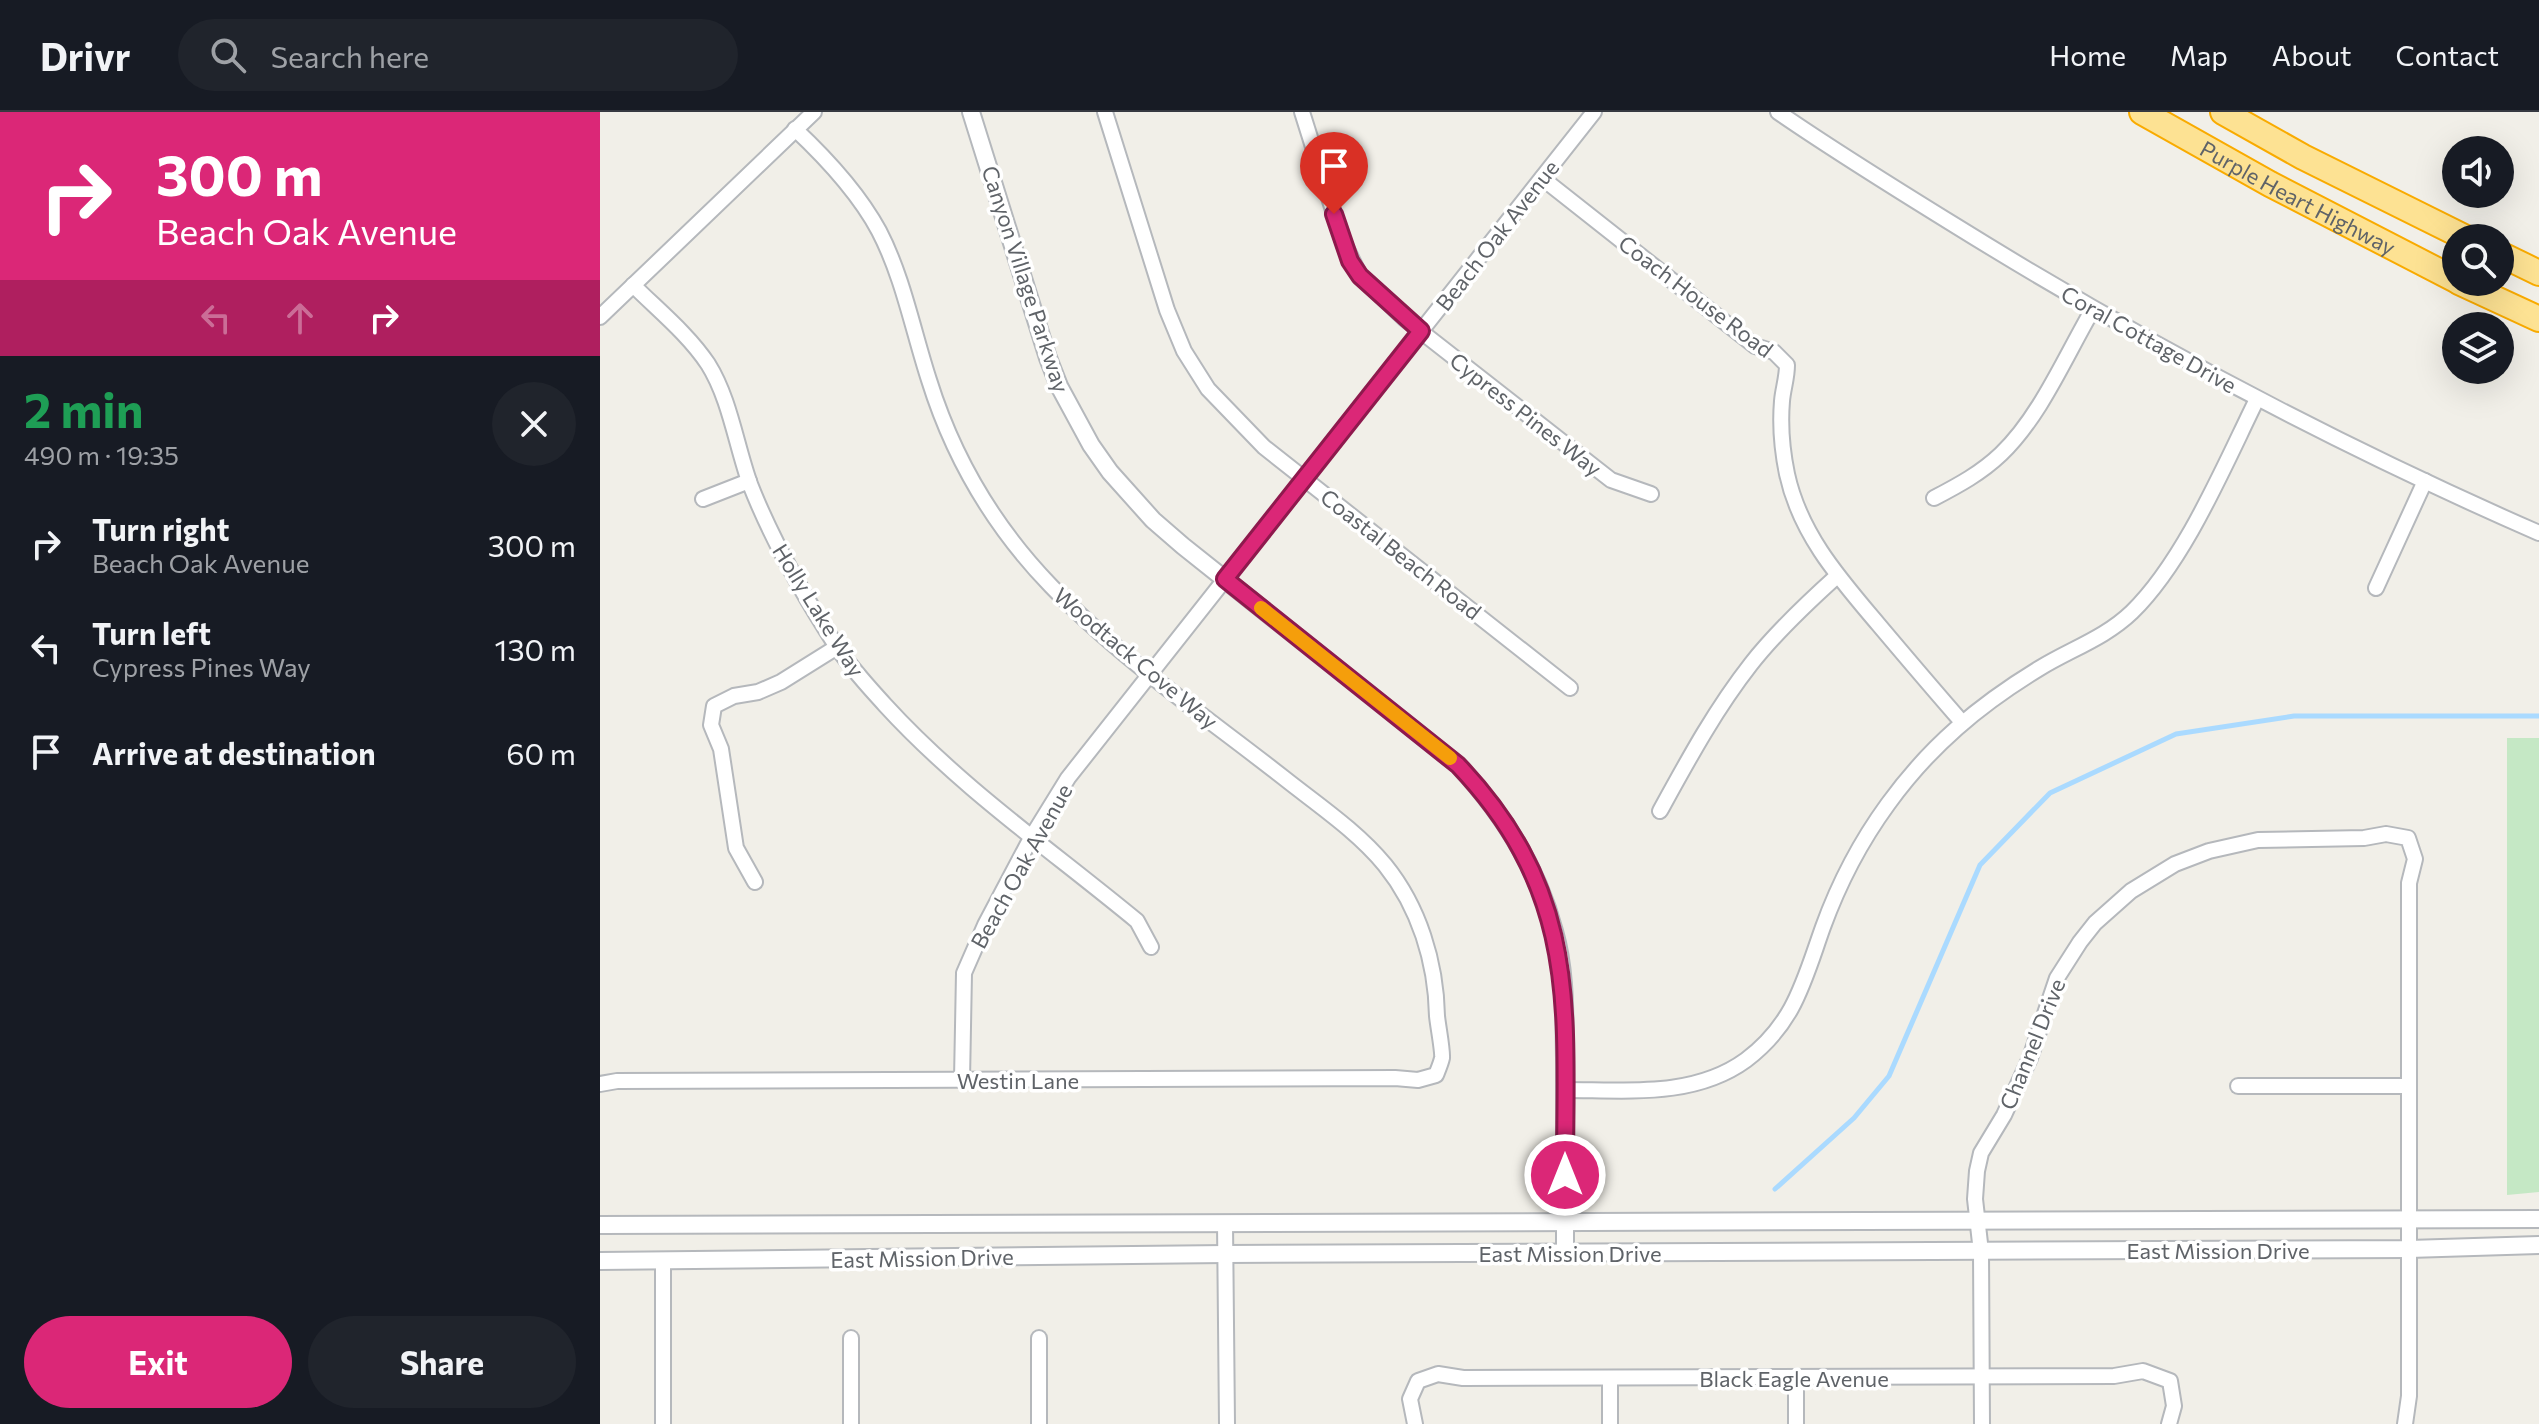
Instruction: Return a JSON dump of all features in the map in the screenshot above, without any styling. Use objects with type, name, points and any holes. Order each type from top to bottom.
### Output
[{"type":"highway","name":"Purple Heart Highway","points":[[2142,112],[2270,184],[2442,273]]},
{"type":"highway","name":"Purple Heart Highway","points":[[2223,112],[2303,157],[2442,226]]},
{"type":"highway","points":[[2514,261],[2539,273]]},
{"type":"highway","name":"Purple Heart Highway","points":[[2490,296],[2539,319]]},
{"type":"street","points":[[600,317],[814,112]]},
{"type":"street","name":"Canyon Village Parkway","points":[[971,112],[1048,358],[1075,417],[1110,472],[1163,528],[1427,738],[1480,788],[1504,819],[1533,873],[1555,933],[1564,989],[1565,1252]]},
{"type":"street","name":"Coastal Beach Road","points":[[1105,112],[1167,310],[1184,351],[1208,389],[1264,447],[1570,688]]},
{"type":"street","name":"Cypress Pines Way","points":[[1302,112],[1350,261],[1373,290],[1611,480],[1651,494]]},
{"type":"street","name":"Beach Oak Avenue","points":[[962,1080],[964,973],[985,925],[1031,838],[1068,778],[1594,112]]},
{"type":"street","name":"Coral Cottage Drive","points":[[1778,112],[1881,180],[2093,309],[2257,399],[2539,533]]},
{"type":"street","name":"Woodtack Cove Way","points":[[795,129],[849,186],[879,232],[895,270],[948,433],[993,514],[1018,548],[1051,586],[1096,629],[1344,826],[1385,865],[1408,901],[1425,938],[1431,961],[1438,1038],[1443,1056],[1436,1075]]},
{"type":"street","name":"Coach House Road","points":[[1542,178],[1755,346],[1774,352],[1787,365],[1781,429],[1787,474],[1803,521],[1837,576],[1961,721]]},
{"type":"street","name":"Holly Lake Way","points":[[633,285],[696,348],[709,366],[749,481],[786,564],[837,647],[867,686],[920,743],[961,781],[1137,921],[1151,947]]},
{"type":"street","points":[[1934,498],[1973,476],[2004,452],[2038,406],[2093,309]]},
{"type":"street","points":[[1565,1090],[1677,1088],[1727,1072],[1758,1050],[1799,996],[1838,890],[1872,828],[1917,767],[1961,721],[2025,677],[2108,631],[2141,602],[2181,547],[2257,399]]},
{"type":"street","points":[[703,499],[749,481]]},
{"type":"street","points":[[2376,588],[2425,481]]},
{"type":"street","points":[[1660,811],[1696,744],[1734,687],[1772,639],[1837,576]]},
{"type":"street","points":[[755,882],[736,848],[721,749],[711,725],[714,706],[734,696],[758,692],[781,682],[837,647]]},
{"type":"street","name":"Channel Drive","points":[[1982,1424],[1981,1252],[1975,1185],[1981,1153],[2018,1088],[2057,978],[2080,942],[2112,906],[2175,864],[2235,843],[2364,838],[2386,834],[2408,838],[2415,859],[2409,883],[2409,1086]]},
{"type":"street","name":"Westin Lane","points":[[600,1084],[617,1081],[1418,1080],[1436,1075]]},
{"type":"street","points":[[2238,1086],[2409,1086],[2409,1396],[2405,1424]]},
{"type":"street","name":"East Mission Drive","points":[[600,1225],[2539,1219]]},
{"type":"street","points":[[1225,1223],[1227,1424]]},
{"type":"street","name":"East Mission Drive","points":[[600,1261],[1226,1254],[2409,1249],[2539,1245]]},
{"type":"street","points":[[663,1261],[663,1424]]},
{"type":"street","points":[[851,1338],[851,1424]]},
{"type":"street","points":[[1039,1338],[1039,1424]]},
{"type":"street","name":"Black Eagle Avenue","points":[[1415,1424],[1410,1399],[1418,1381],[1438,1374],[1463,1378],[1610,1379],[2114,1376],[2143,1371],[2170,1381],[2174,1406],[2169,1424]]},
{"type":"street","points":[[1796,1378],[1796,1424]]},
{"type":"street","points":[[1610,1379],[1610,1424]]},
{"type":"green space","points":[[2507,738],[2539,738],[2539,1192],[2507,1195]]},
{"type":"waterway","points":[[1775,1189],[1854,1118],[1889,1076],[1980,865],[2050,793],[2176,734],[2294,716],[2539,716]]},
{"type":"slow traffic","points":[[1261,608],[1450,758]]},
{"type":"route","points":[[1334,214],[1350,261],[1360,276],[1421,331],[1225,579],[1458,765],[1504,819],[1520,846],[1545,901],[1560,957],[1564,989],[1565,1175]]}]
